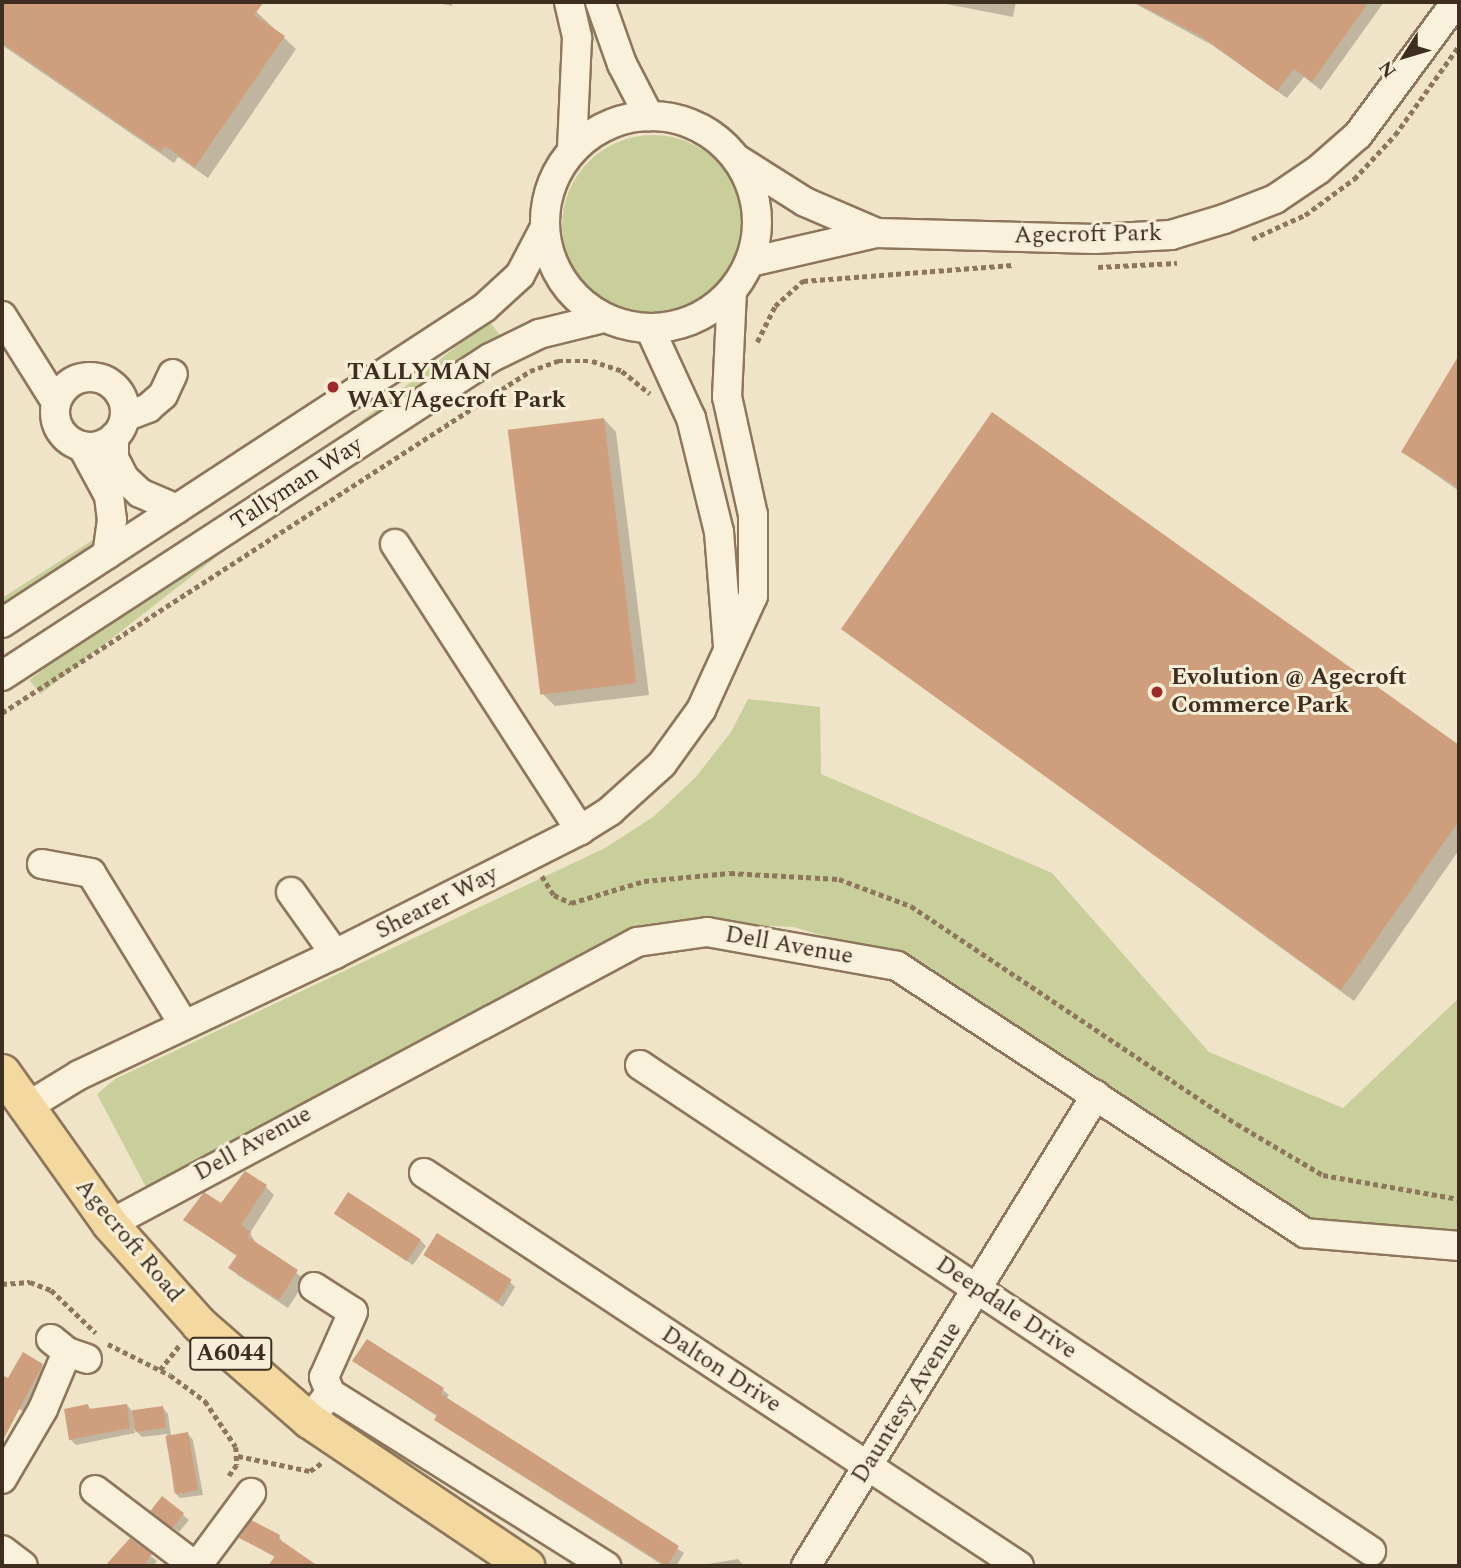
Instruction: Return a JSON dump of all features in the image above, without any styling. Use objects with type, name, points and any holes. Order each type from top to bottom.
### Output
[{"type":"main road","name":"Agecroft Road","points":[[2,1072],[25,1108],[110,1224],[199,1324],[319,1407],[339,1442],[526,1566]]},
{"type":"street","points":[[569,2],[577,38],[572,150]]},
{"type":"street","points":[[600,2],[622,64],[649,116]]},
{"type":"street","name":"Agecroft Park","points":[[877,233],[1095,239],[1171,235],[1275,199],[1358,135],[1456,2]]},
{"type":"street","points":[[737,159],[753,191],[758,227],[750,262],[732,292],[709,312],[681,325],[650,329],[604,318],[580,302],[562,281],[544,229],[546,201],[556,174],[572,150],[594,132],[621,120],[649,116],[692,125],[713,135],[737,159],[805,202],[877,233]]},
{"type":"street","name":"Tallyman Way","points":[[2,623],[497,299],[530,261],[544,229]]},
{"type":"street","points":[[750,262],[877,233]]},
{"type":"street","name":"Shearer Way","points":[[25,1108],[79,1075],[183,1023],[335,954],[580,830],[619,804],[662,764],[701,710],[753,596],[753,515],[727,397],[732,292]]},
{"type":"street","points":[[2,316],[57,402]]},
{"type":"street","name":"Tallyman Way","points":[[2,676],[490,358],[540,334],[604,318]]},
{"type":"street","points":[[650,329],[691,418],[704,469],[719,532],[728,653]]},
{"type":"street","points":[[173,374],[163,395],[148,408],[119,427],[93,447],[82,446],[63,434],[55,413],[57,402],[69,383],[79,378],[103,379],[120,394],[119,427],[114,458],[124,478],[140,493],[177,509]]},
{"type":"street","points":[[82,446],[109,496],[112,520],[107,555]]},
{"type":"street","points":[[395,544],[580,830]]},
{"type":"street","points":[[42,864],[91,873],[183,1023]]},
{"type":"street","points":[[291,892],[335,954]]},
{"type":"street","name":"Dell Avenue","points":[[110,1224],[636,942],[707,932],[897,966],[1305,1233],[1459,1246]]},
{"type":"street","name":"Deepdale Drive","points":[[640,1065],[1371,1552]]},
{"type":"street","name":"Dauntesy Avenue","points":[[806,1566],[1096,1095]]},
{"type":"street","name":"Dalton Drive","points":[[424,1173],[1019,1566]]},
{"type":"street","points":[[314,1287],[353,1312],[324,1377],[319,1407]]},
{"type":"street","points":[[2,1479],[43,1409],[68,1350]]},
{"type":"street","name":"Agecroft Road","points":[[319,1407],[606,1566]]},
{"type":"street","points":[[95,1490],[196,1566],[251,1493]]},
{"type":"street","points":[[2,1550],[23,1566]]},
{"type":"path","points":[[542,875],[554,895],[571,903],[644,881],[730,873],[839,878],[911,906],[1237,1124],[1323,1175],[1459,1199]]},
{"type":"path","points":[[2,1284],[30,1282],[51,1290],[102,1339],[184,1384],[220,1419],[238,1456]]},
{"type":"path","points":[[238,1456],[316,1470],[339,1442]]},
{"type":"path","points":[[222,1485],[238,1456]]},
{"type":"green space","points":[[653,135],[671,136],[688,142],[718,161],[737,191],[743,208],[743,244],[737,261],[718,291],[688,310],[671,316],[653,317],[635,316],[618,310],[588,291],[569,261],[563,244],[562,226],[563,208],[569,191],[588,161],[618,142],[635,136]]},
{"type":"green space","points":[[489,321],[500,335],[41,694],[30,680]]},
{"type":"green space","points":[[99,536],[89,549],[2,606],[2,598]]},
{"type":"green space","points":[[748,699],[820,707],[821,774],[1052,873],[1209,1052],[1343,1108],[1459,998],[1459,1235],[1311,1226],[930,968],[794,927],[658,922],[148,1191],[97,1094],[115,1079],[605,848],[653,817],[695,778],[731,732]]},
{"type":"building","points":[[2,2],[264,2],[254,15],[285,36],[195,167],[165,146],[161,152],[2,43]]},
{"type":"building","points":[[1134,2],[1369,2],[1312,82],[1294,69],[1277,91],[1201,36]]},
{"type":"building","points":[[1459,355],[1459,488],[1401,452]]},
{"type":"building","name":"Evolution @ Agecroft Commerce Park","points":[[992,412],[1459,745],[1459,821],[1341,990],[841,629]]},
{"type":"building","points":[[604,418],[637,683],[540,695],[508,430]]},
{"type":"building","points":[[245,1171],[267,1185],[241,1225],[251,1232],[248,1237],[298,1270],[279,1300],[228,1268],[237,1255],[183,1220],[204,1192],[221,1203]]},
{"type":"building","points":[[348,1192],[421,1239],[407,1261],[334,1214]]},
{"type":"building","points":[[437,1233],[512,1280],[498,1302],[423,1255]]},
{"type":"building","points":[[367,1339],[444,1388],[441,1394],[679,1546],[667,1566],[434,1420],[437,1415],[352,1361]]},
{"type":"building","points":[[23,1352],[43,1364],[2,1442],[2,1375],[8,1378]]},
{"type":"building","points":[[88,1404],[89,1409],[127,1404],[130,1428],[69,1440],[64,1409]]},
{"type":"building","points":[[163,1406],[166,1428],[135,1432],[132,1410]]},
{"type":"building","points":[[188,1432],[198,1490],[176,1494],[165,1436]]},
{"type":"building","points":[[162,1496],[184,1513],[172,1528],[150,1511]]},
{"type":"building","points":[[251,1520],[280,1535],[279,1539],[318,1566],[268,1566],[275,1556],[239,1538]]},
{"type":"building","points":[[130,1538],[152,1554],[143,1566],[105,1566]]},
{"type":"place","name":"TALLYMAN WAY/Agecroft Park","points":[[333,387]]},
{"type":"place","name":"Evolution @ Agecroft Commerce Park","points":[[1157,692]]}]
